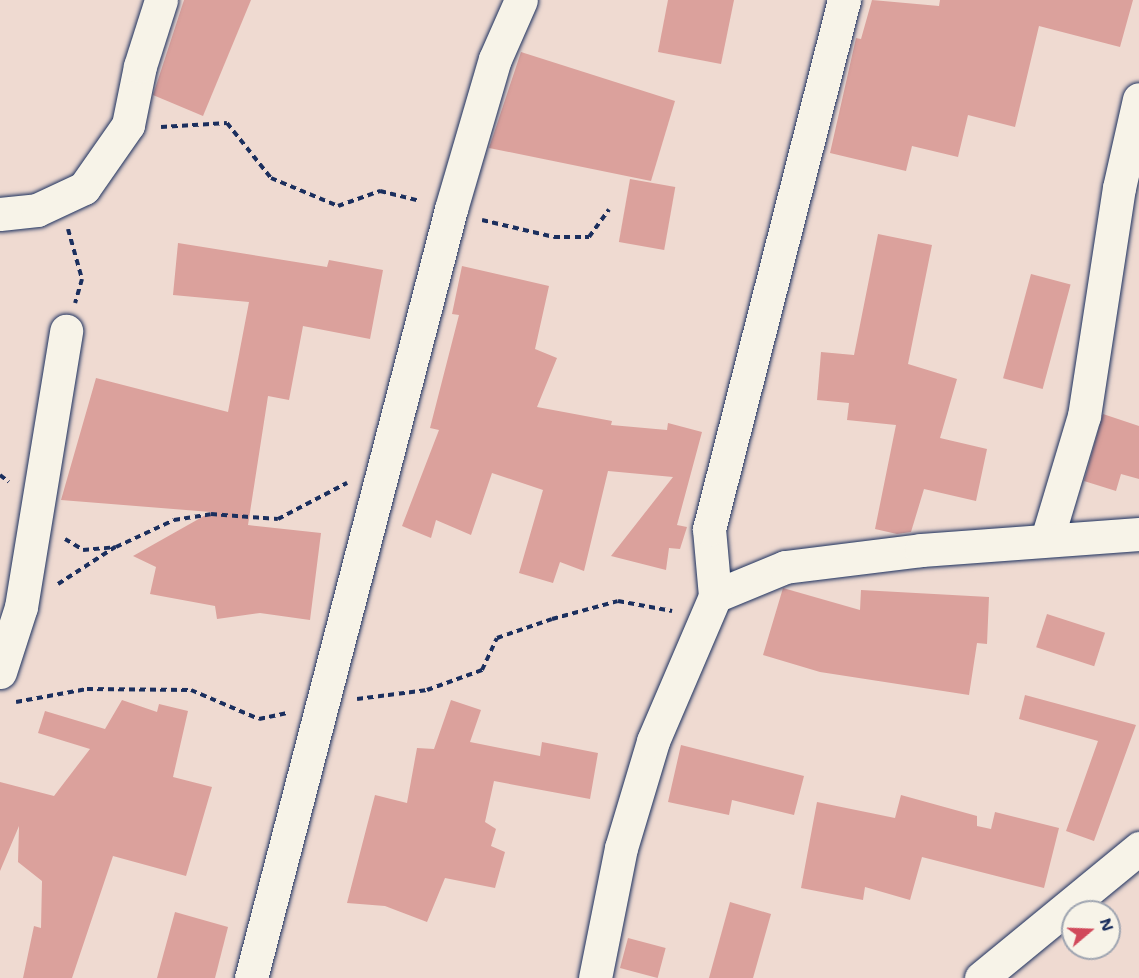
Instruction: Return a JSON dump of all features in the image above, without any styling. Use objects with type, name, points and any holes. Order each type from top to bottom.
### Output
[{"type":"street","points":[[0,214],[37,210],[84,188],[128,125],[140,66],[161,0]]},
{"type":"street","points":[[251,978],[451,208],[495,59],[521,0]]},
{"type":"street","points":[[595,978],[621,848],[654,741],[716,596],[709,529],[844,0]]},
{"type":"street","points":[[1047,539],[1084,416],[1119,188],[1139,99]]},
{"type":"street","points":[[0,672],[21,607],[66,331]]},
{"type":"street","points":[[716,596],[785,567],[1047,539],[1139,534]]},
{"type":"street","points":[[981,978],[1139,848]]},
{"type":"path","points":[[128,125],[192,128],[227,123],[270,178],[338,206],[380,191],[451,208],[501,227],[554,237],[590,237],[609,209]]},
{"type":"path","points":[[57,200],[82,279],[66,331]]},
{"type":"path","points":[[21,607],[116,547],[174,520],[211,514],[278,519],[343,484],[384,470]]},
{"type":"path","points":[[0,475],[39,507],[47,528],[83,550],[116,547]]},
{"type":"building","points":[[184,0],[251,0],[203,116],[153,95]]},
{"type":"building","points":[[668,0],[734,0],[721,64],[658,52]]},
{"type":"building","points":[[872,0],[939,6],[940,0],[1133,0],[1120,47],[1039,26],[1015,127],[968,115],[958,157],[912,146],[906,171],[830,153],[856,38],[861,39]]},
{"type":"building","points":[[521,52],[675,101],[651,181],[489,148]]},
{"type":"building","points":[[630,179],[675,187],[664,250],[619,242]]},
{"type":"building","points":[[878,234],[932,245],[908,364],[957,379],[940,438],[987,449],[976,501],[924,489],[911,532],[897,534],[875,529],[896,425],[847,420],[849,403],[817,400],[821,352],[854,355]]},
{"type":"building","points":[[178,243],[327,267],[329,260],[383,270],[370,339],[303,326],[289,400],[268,396],[248,525],[321,533],[310,620],[260,613],[217,619],[215,606],[150,594],[156,567],[133,556],[211,512],[61,500],[96,378],[228,412],[249,302],[173,295]]},
{"type":"building","points":[[462,266],[549,286],[535,349],[557,358],[537,407],[612,421],[611,425],[667,430],[668,423],[702,432],[677,525],[687,527],[680,549],[669,548],[666,570],[611,556],[673,477],[608,471],[584,571],[560,562],[553,583],[519,573],[543,490],[492,473],[471,535],[436,520],[431,538],[402,526],[439,430],[430,428],[459,315],[452,314]]},
{"type":"building","points":[[1031,274],[1071,285],[1043,389],[1003,378]]},
{"type":"building","points":[[1103,414],[1139,426],[1139,479],[1121,474],[1116,491],[1084,481]]},
{"type":"building","points":[[783,588],[860,610],[861,590],[989,597],[987,644],[977,643],[969,695],[820,672],[763,655]]},
{"type":"building","points":[[1047,614],[1105,633],[1094,666],[1036,647]]},
{"type":"building","points":[[1025,695],[1136,725],[1094,841],[1066,831],[1098,741],[1019,719]]},
{"type":"building","points":[[122,700],[157,712],[159,704],[188,711],[173,777],[212,787],[186,876],[113,856],[72,978],[23,978],[34,926],[41,928],[42,881],[18,862],[19,826],[0,871],[0,782],[54,796],[90,749],[38,733],[45,711],[105,729]]},
{"type":"building","points":[[451,700],[481,710],[470,742],[540,756],[542,742],[598,753],[590,799],[494,781],[485,822],[496,829],[491,846],[505,852],[495,888],[445,878],[427,922],[385,906],[347,903],[375,795],[407,803],[417,748],[434,749]]},
{"type":"building","points":[[681,745],[804,776],[794,815],[732,800],[729,815],[668,802]]},
{"type":"building","points":[[901,795],[977,816],[977,826],[991,829],[995,812],[1059,828],[1044,888],[922,857],[910,900],[865,887],[863,900],[801,888],[817,802],[895,818]]},
{"type":"building","points":[[730,902],[771,914],[753,978],[709,978]]},
{"type":"building","points":[[175,912],[228,927],[215,978],[157,978]]},
{"type":"building","points":[[628,938],[666,948],[658,978],[620,968]]}]
